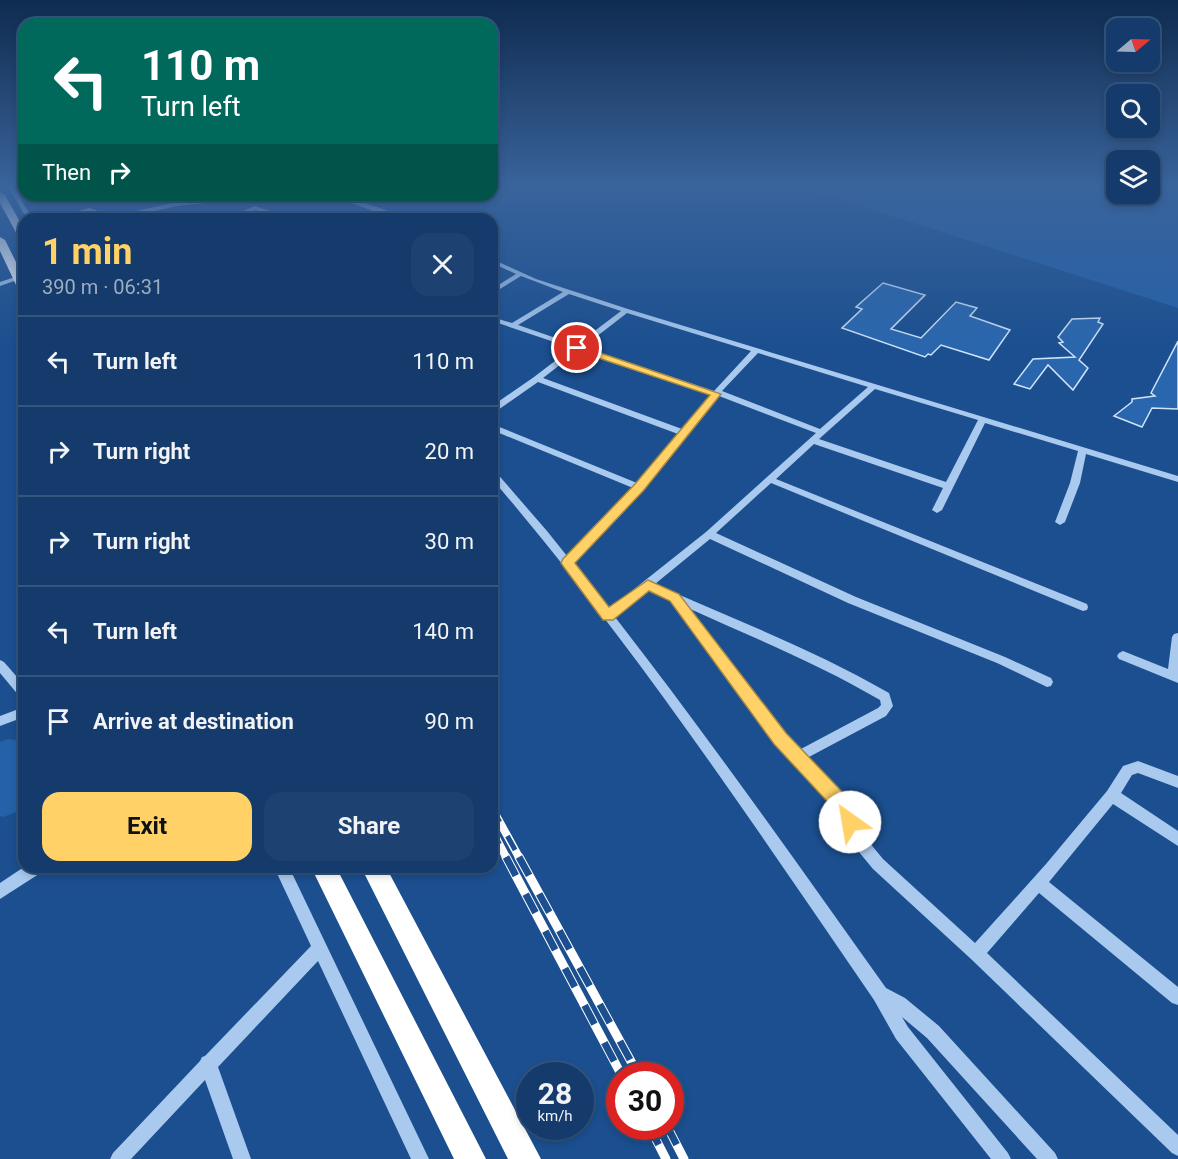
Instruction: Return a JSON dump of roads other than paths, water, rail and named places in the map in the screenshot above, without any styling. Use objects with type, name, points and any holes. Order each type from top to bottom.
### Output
[{"type":"highway","points":[[1,243],[18,278]]},
{"type":"highway","points":[[326,873],[470,1159]]},
{"type":"highway","points":[[376,873],[525,1159]]},
{"type":"street","points":[[498,264],[520,274],[626,310],[1178,479]]},
{"type":"street","points":[[498,288],[520,274]]},
{"type":"street","points":[[0,284],[18,278]]},
{"type":"street","points":[[512,326],[569,291]]},
{"type":"street","points":[[498,405],[537,379],[626,310]]},
{"type":"street","points":[[498,321],[717,393],[821,432]]},
{"type":"street","points":[[567,563],[639,487],[717,393],[757,349]]},
{"type":"street","points":[[537,379],[684,433]]},
{"type":"street","points":[[608,616],[710,534],[874,385]]},
{"type":"street","points":[[937,510],[983,418]]},
{"type":"street","points":[[498,429],[639,487]]},
{"type":"street","points":[[812,440],[947,486]]},
{"type":"street","points":[[1060,522],[1075,483],[1083,450]]},
{"type":"street","points":[[768,479],[1083,607]]},
{"type":"street","points":[[498,480],[529,514],[722,768],[880,994],[902,1033],[1002,1159]]},
{"type":"street","points":[[710,534],[852,600],[1001,660],[1047,682]]},
{"type":"street","points":[[648,585],[804,655],[885,697],[887,706],[882,712],[798,757]]},
{"type":"street","points":[[675,597],[780,738],[843,806],[859,841],[878,864],[1178,1147]]},
{"type":"street","points":[[1123,656],[1175,677],[1178,637]]},
{"type":"street","points":[[0,665],[18,686]]},
{"type":"street","points":[[0,721],[18,714]]},
{"type":"street","points":[[976,954],[1112,795],[1128,770],[1134,767],[1178,782]]},
{"type":"street","points":[[1112,795],[1178,839]]},
{"type":"street","points":[[0,892],[28,873]]},
{"type":"street","points":[[284,873],[420,1159]]},
{"type":"street","points":[[1038,884],[1178,997]]},
{"type":"street","points":[[119,1159],[319,948]]},
{"type":"street","points":[[880,994],[899,1004],[933,1032],[1049,1159]]},
{"type":"street","points":[[208,1063],[242,1159]]},
{"type":"railway","points":[[498,819],[520,859]]},
{"type":"railway","points":[[498,842],[507,859]]},
{"type":"railway","points":[[506,857],[615,1062]]},
{"type":"railway","points":[[519,857],[631,1062]]},
{"type":"railway","points":[[656,1140],[666,1159]]},
{"type":"railway","points":[[674,1140],[684,1159]]}]
